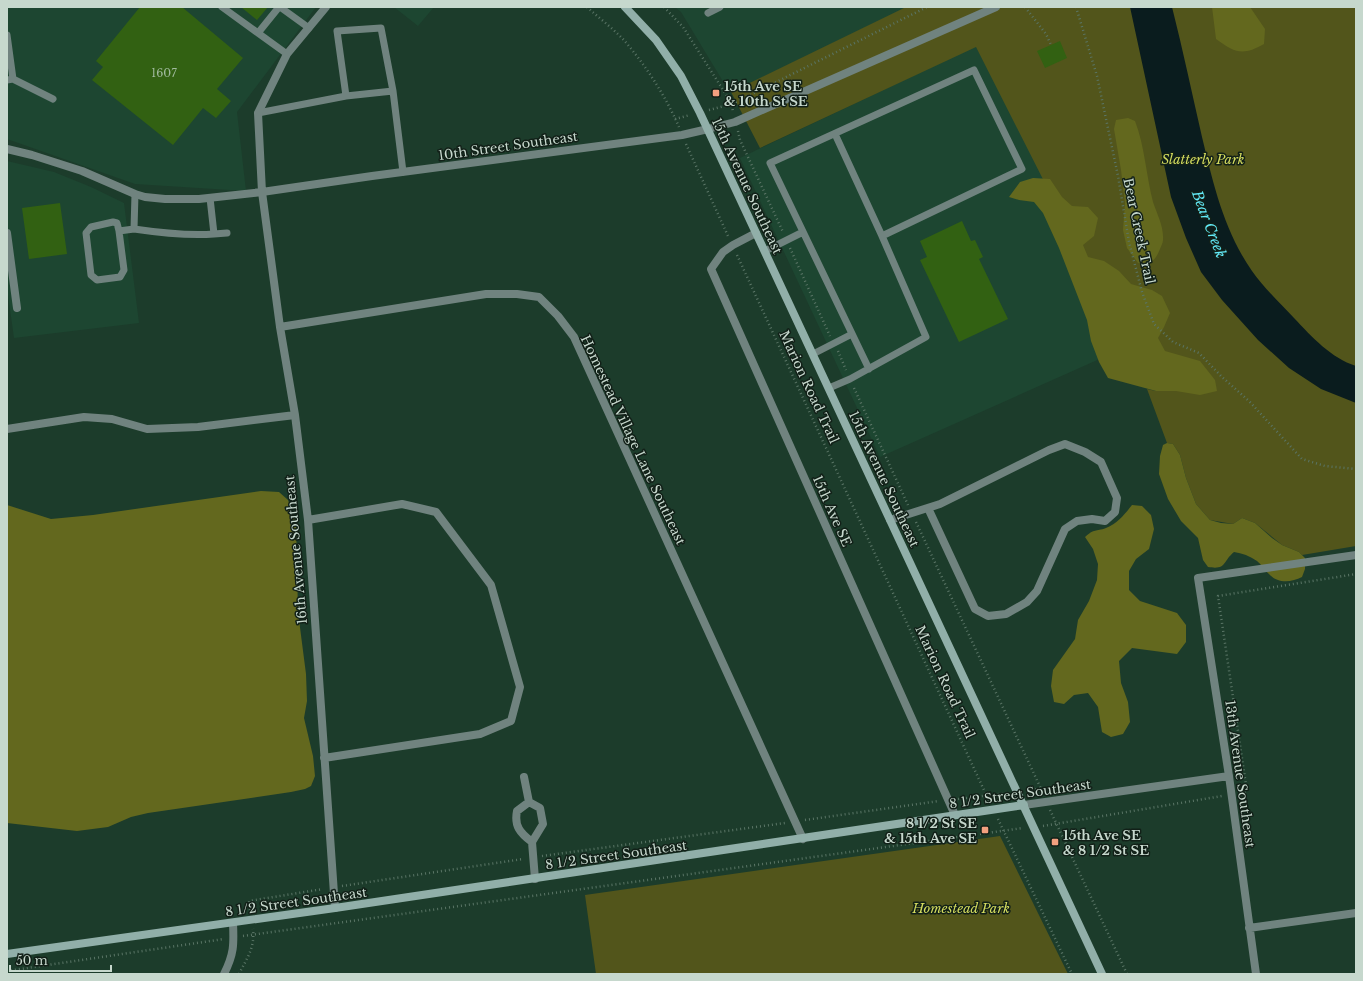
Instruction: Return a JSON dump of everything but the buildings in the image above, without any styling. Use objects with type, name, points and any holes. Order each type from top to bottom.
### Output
[{"type":"main road","name":"15th Avenue Southeast","points":[[625,7],[656,40],[673,65],[688,90],[708,130],[1102,974]]},
{"type":"main road","name":"8 1/2 Street Southeast","points":[[7,954],[534,879],[1024,805]]},
{"type":"street","points":[[258,113],[287,54],[326,7]]},
{"type":"street","name":"10th Street Southeast","points":[[7,149],[32,155],[82,171],[128,192],[145,197],[166,199],[210,198],[262,192],[682,135],[708,130],[735,122],[996,7]]},
{"type":"street","name":"16th Avenue Southeast","points":[[258,113],[262,192],[280,327],[295,415],[308,520],[335,908]]},
{"type":"street","points":[[7,232],[17,308]]},
{"type":"street","name":"15th Ave SE","points":[[756,233],[732,245],[723,252],[712,269],[954,816]]},
{"type":"street","name":"Homestead Village Lane Southeast","points":[[280,327],[486,294],[517,294],[539,297],[558,316],[574,337],[803,839]]},
{"type":"street","points":[[7,429],[84,417],[112,420],[147,429],[198,427],[295,415]]},
{"type":"street","points":[[890,520],[940,504],[1043,453],[1065,444],[1086,452],[1101,462],[1117,498],[1115,512],[1105,521],[1092,519],[1077,521],[1065,529],[1037,591],[1027,602],[1006,614],[988,616],[976,610],[928,508]]},
{"type":"street","points":[[308,520],[402,504],[436,512],[491,585],[520,687],[511,721],[480,734],[324,758]]},
{"type":"street","name":"13th Avenue Southeast","points":[[1256,974],[1229,776],[1198,578],[1356,555]]},
{"type":"street","name":"8 1/2 Street Southeast","points":[[1024,805],[1229,776]]},
{"type":"street","points":[[524,777],[529,802]]},
{"type":"street","points":[[529,802],[517,811],[515,820],[520,831],[532,842]]},
{"type":"street","points":[[529,802],[540,808],[543,824],[532,842],[534,879]]},
{"type":"street","points":[[1249,928],[1356,913]]},
{"type":"street","points":[[224,974],[234,947],[233,923]]},
{"type":"lane","points":[[222,7],[287,54]]},
{"type":"lane","points":[[258,33],[279,7],[309,28]]},
{"type":"lane","points":[[708,13],[720,7]]},
{"type":"lane","points":[[346,96],[337,31],[381,28],[393,90],[403,172]]},
{"type":"lane","points":[[7,34],[10,79],[53,99]]},
{"type":"lane","points":[[869,369],[770,163],[974,70],[1022,169],[882,236]]},
{"type":"lane","points":[[258,113],[346,96],[393,90]]},
{"type":"lane","points":[[829,388],[850,379],[926,337],[882,236],[834,134]]},
{"type":"lane","points":[[134,229],[135,194]]},
{"type":"lane","points":[[210,198],[214,234]]},
{"type":"lane","points":[[113,222],[117,223],[119,231],[124,270],[120,277],[97,280],[90,275],[86,233],[91,227],[113,222]]},
{"type":"lane","points":[[119,231],[134,229],[175,235],[196,236],[227,233]]},
{"type":"lane","points":[[764,251],[803,232]]},
{"type":"lane","points":[[813,354],[852,334]]},
{"type":"path","name":"Marion Road Trail","points":[[587,7],[621,38],[644,66],[670,108],[986,795],[948,800]]},
{"type":"path","points":[[664,7],[683,27],[732,104],[740,140],[912,514],[1041,789]]},
{"type":"path","points":[[732,104],[927,7]]},
{"type":"path","points":[[1025,7],[1046,34],[1051,45]]},
{"type":"path","name":"Bear Creek Trail","points":[[1076,7],[1097,76],[1118,176],[1129,242],[1142,292],[1154,324],[1172,342],[1199,353],[1248,401],[1302,459],[1325,466],[1356,469]]},
{"type":"path","points":[[1247,792],[1218,596],[1356,574]]},
{"type":"path","points":[[1127,974],[1056,824],[1212,798]]},
{"type":"path","points":[[249,901],[533,858],[948,800]]},
{"type":"path","points":[[7,971],[254,935],[1004,831],[1072,974]]},
{"type":"path","points":[[239,974],[250,955],[254,935]]},
{"type":"shaded area","points":[[7,7],[316,7],[237,112],[246,191],[135,184],[7,139]]},
{"type":"shaded area","points":[[394,7],[434,7],[418,26]]},
{"type":"shaded area","points":[[675,7],[908,7],[730,93],[681,12]]},
{"type":"shaded area","points":[[976,46],[1131,345],[880,457],[740,158]]},
{"type":"shaded area","points":[[7,161],[54,172],[91,187],[124,203],[139,323],[14,338],[7,288]]},
{"type":"green space","name":"Slatterly Park","points":[[906,7],[1356,7],[1356,546],[1302,555],[1299,552],[1282,545],[1255,523],[1242,518],[1233,524],[1210,520],[1196,504],[1186,478],[1180,455],[1173,444],[1167,443],[1147,389],[1156,391],[1176,391],[1131,353],[976,47],[760,148],[731,92]]},
{"type":"green space","points":[[1212,7],[1250,7],[1265,29],[1264,44],[1250,50],[1239,51],[1234,50],[1216,39]]},
{"type":"green space","points":[[1128,118],[1135,121],[1138,131],[1153,202],[1163,235],[1163,241],[1155,259],[1147,263],[1138,263],[1127,248],[1123,230],[1125,203],[1114,129],[1116,120]]},
{"type":"green space","points":[[1033,178],[1050,179],[1062,197],[1072,206],[1088,207],[1098,218],[1094,236],[1083,245],[1088,257],[1104,261],[1119,271],[1131,284],[1152,290],[1162,296],[1170,313],[1158,338],[1165,351],[1200,361],[1215,380],[1217,391],[1200,395],[1176,391],[1156,391],[1108,378],[1099,362],[1091,341],[1087,320],[1059,248],[1043,213],[1034,202],[1009,197],[1020,182]]},
{"type":"green space","points":[[1167,443],[1173,444],[1180,455],[1186,478],[1196,504],[1210,520],[1233,524],[1242,518],[1255,523],[1282,545],[1299,552],[1305,558],[1305,569],[1302,577],[1290,581],[1277,580],[1254,559],[1234,552],[1221,566],[1214,568],[1208,567],[1203,560],[1198,538],[1181,521],[1168,499],[1159,474],[1160,456],[1163,445]]},
{"type":"green space","points":[[261,491],[279,492],[288,500],[296,523],[298,612],[306,674],[307,701],[304,718],[313,756],[315,776],[311,786],[291,792],[148,813],[131,817],[108,827],[77,831],[7,823],[7,505],[51,519],[93,515]]},
{"type":"green space","points":[[1132,505],[1142,506],[1151,515],[1154,529],[1149,549],[1136,559],[1129,571],[1129,590],[1140,601],[1177,613],[1186,625],[1186,642],[1177,654],[1132,648],[1119,661],[1121,683],[1128,702],[1130,722],[1123,734],[1111,737],[1102,732],[1098,707],[1088,693],[1074,695],[1064,704],[1054,702],[1051,686],[1053,670],[1075,639],[1078,620],[1089,601],[1097,580],[1098,564],[1093,549],[1085,537],[1093,531],[1106,528],[1114,524]]},
{"type":"green space","name":"Homestead Park","points":[[1000,836],[1068,974],[596,974],[585,895]]},
{"type":"water","name":"Bear Creek","points":[[1130,7],[1172,7],[1215,189],[1234,240],[1252,271],[1272,295],[1301,325],[1322,346],[1338,358],[1356,366],[1356,403],[1321,389],[1289,368],[1258,340],[1222,300],[1201,272],[1186,238],[1171,197]]},
{"type":"place","name":"15th Ave SE & 10th St SE","points":[[716,93]]},
{"type":"place","name":"8 1/2 St SE & 15th Ave SE","points":[[985,830]]},
{"type":"place","name":"15th Ave SE & 8 1/2 St SE","points":[[1055,842]]}]
